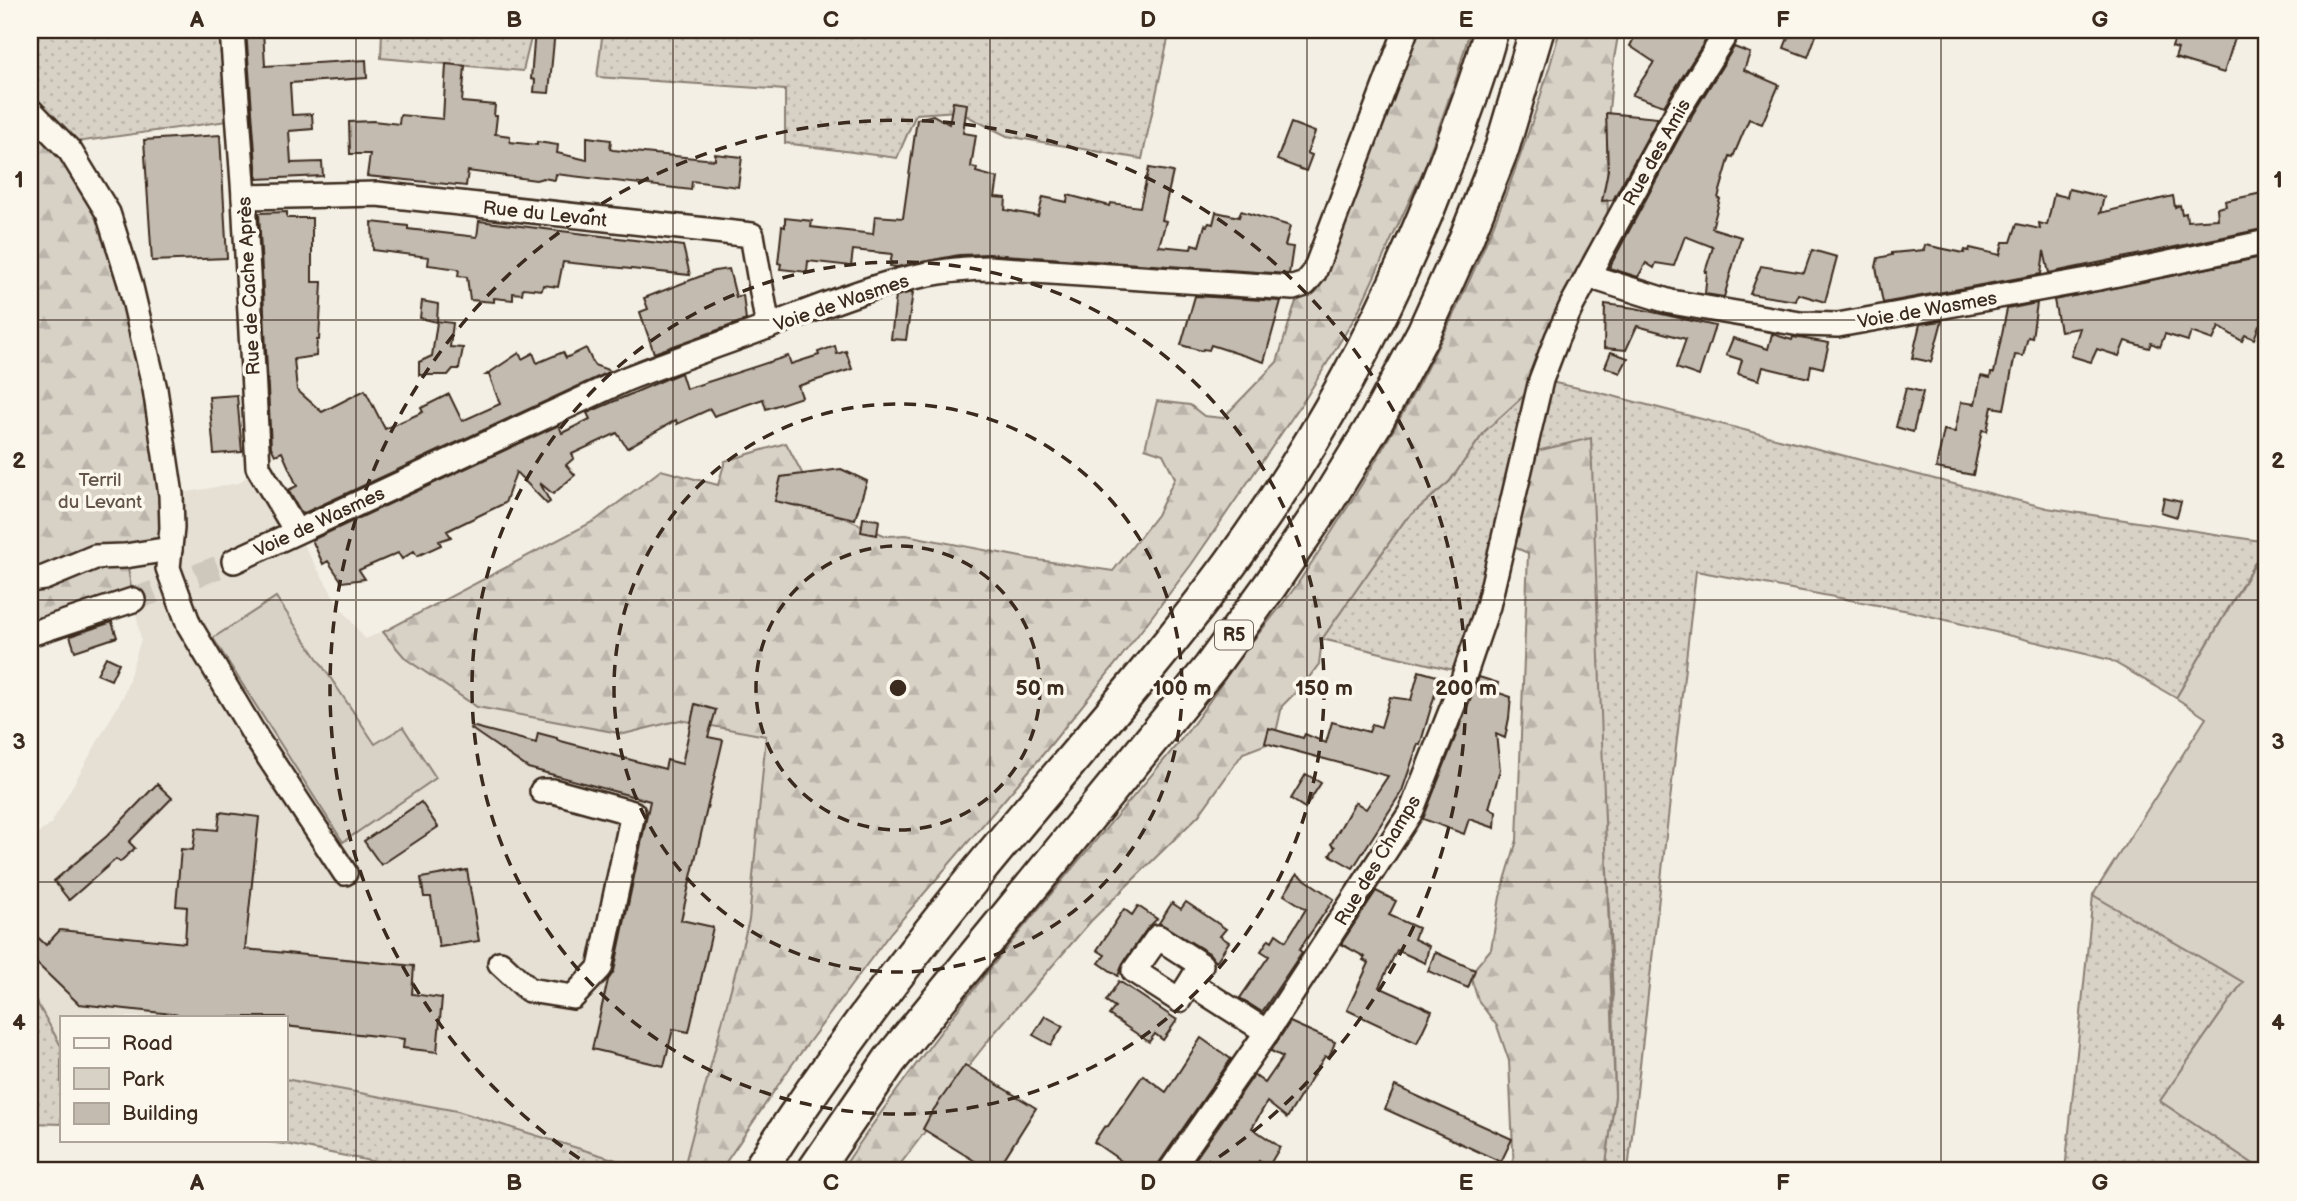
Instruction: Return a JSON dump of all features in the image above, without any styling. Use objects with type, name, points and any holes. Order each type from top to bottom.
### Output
[{"type":"highway","name":"R5","points":[[759,1171],[794,1115],[852,1033],[978,872],[1171,642],[1286,482],[1337,398],[1384,308],[1424,221],[1458,131],[1491,30]]},
{"type":"highway","name":"R5","points":[[814,1171],[890,1060],[1210,668],[1326,503],[1377,420],[1424,331],[1466,239],[1502,148],[1538,30]]},
{"type":"street","name":"Rue de Cache Après","points":[[232,30],[258,467],[296,531]]},
{"type":"street","name":"Voie de Wasmes","points":[[234,561],[626,379],[887,283],[957,268],[988,268],[1293,288],[1305,285],[1314,273],[1406,30]]},
{"type":"street","name":"Rue des Amis","points":[[1588,276],[1676,112],[1728,30]]},
{"type":"street","points":[[30,110],[70,151],[108,213],[130,283],[155,389],[171,495],[168,568],[188,625],[257,739],[345,873]]},
{"type":"street","name":"Rue du Levant","points":[[244,197],[377,194],[752,235],[768,327]]},
{"type":"street","name":"Voie de Wasmes","points":[[1588,276],[1671,302],[1800,324],[1838,325],[2099,278],[2267,242]]},
{"type":"street","name":"Rue des Champs","points":[[1170,1171],[1267,1032],[1411,811],[1460,688],[1488,606],[1541,380],[1556,338],[1588,276]]},
{"type":"street","points":[[30,580],[44,578],[94,557],[125,556],[170,549]]},
{"type":"street","points":[[30,635],[133,600]]},
{"type":"street","points":[[500,963],[529,990],[573,997],[600,968],[633,813],[552,791],[542,791]]},
{"type":"street","points":[[1191,983],[1267,1032]]},
{"type":"shaded area","points":[[258,467],[338,604],[365,639],[383,632],[406,659],[624,734],[680,720],[766,736],[749,920],[683,1171],[652,1171],[457,1111],[287,1079],[287,1016],[60,1016],[60,1044],[30,990],[30,839],[51,824],[124,695],[141,639],[125,556],[171,495],[239,483]]},
{"type":"green space","points":[[30,30],[229,30],[235,120],[62,144],[30,110]]},
{"type":"green space","points":[[382,30],[533,30],[523,71],[381,58]]},
{"type":"green space","points":[[603,30],[1170,30],[1142,159],[1007,136],[957,111],[916,114],[897,158],[785,143],[785,90],[597,77]]},
{"type":"green space","points":[[1406,30],[1470,30],[1457,76],[1424,169],[1357,314],[1307,396],[1191,565],[1040,758],[891,932],[791,1066],[720,1171],[683,1171],[749,920],[766,736],[680,720],[624,734],[477,707],[406,659],[383,632],[596,520],[661,470],[718,485],[725,461],[786,443],[820,507],[886,536],[906,535],[1031,559],[1113,571],[1157,515],[1175,478],[1163,454],[1145,448],[1157,401],[1190,405],[1204,416],[1223,418],[1277,362],[1294,307]]},
{"type":"green space","points":[[1560,30],[1619,30],[1607,131],[1608,239],[1541,380],[1485,431],[1450,481],[1405,520],[1322,639],[1319,664],[1282,706],[1277,728],[1267,744],[1243,753],[1199,815],[1091,921],[973,1060],[930,1125],[895,1171],[841,1171],[892,1097],[974,988],[1188,731],[1243,653],[1291,592],[1340,519],[1418,386],[1484,248],[1513,176]]},
{"type":"green space","name":"Terril du Levant","points":[[30,110],[70,151],[130,283],[170,549],[126,556],[133,600],[30,634]]},
{"type":"green space","points":[[1541,380],[2047,508],[2267,542],[2176,698],[2110,660],[1909,611],[1696,571],[1628,1171],[1605,1171],[1615,1096],[1603,785],[1524,454],[1466,673],[1322,639],[1405,520],[1450,481],[1485,431]]},
{"type":"green space","points":[[1591,438],[1615,1096],[1605,1171],[1514,1171],[1509,1061],[1497,1026],[1478,1000],[1470,974],[1491,949],[1500,897],[1517,840],[1528,553],[1504,543],[1524,454]]},
{"type":"green space","points":[[2267,543],[2267,1171],[2264,1171],[2160,1101],[2243,982],[2093,895],[2206,718],[2176,698]]},
{"type":"green space","points":[[276,597],[375,744],[403,727],[436,778],[343,842],[213,638]]},
{"type":"green space","points":[[2093,895],[2243,982],[2160,1101],[2264,1171],[2065,1171]]},
{"type":"green space","points":[[30,990],[60,1044],[60,1124],[30,1123]]},
{"type":"green space","points":[[287,1079],[457,1111],[652,1171],[420,1171],[268,1142],[287,1142]]},
{"type":"building","points":[[246,30],[263,30],[265,66],[366,60],[367,78],[290,83],[292,115],[312,114],[313,129],[289,131],[291,163],[322,162],[323,176],[257,179]]},
{"type":"building","points":[[535,30],[555,30],[549,93],[534,92],[535,80],[531,79]]},
{"type":"building","points":[[1638,30],[1712,30],[1664,106],[1632,95],[1654,62],[1630,46]]},
{"type":"building","points":[[1791,30],[1818,30],[1808,57],[1784,48]]},
{"type":"building","points":[[2178,30],[2220,30],[2236,34],[2224,73],[2175,58],[2178,49],[2172,47]]},
{"type":"building","points":[[1734,47],[1750,53],[1744,70],[1779,85],[1762,124],[1749,119],[1733,157],[1730,156],[1718,198],[1720,199],[1712,228],[1741,237],[1724,297],[1705,294],[1705,272],[1713,247],[1685,236],[1674,266],[1656,263],[1654,268],[1646,263],[1638,277],[1609,268],[1688,121]]},
{"type":"building","points":[[446,64],[465,66],[462,102],[495,105],[495,134],[510,136],[510,142],[558,145],[557,153],[587,160],[587,137],[611,140],[610,149],[613,150],[715,160],[715,154],[742,157],[738,187],[692,181],[691,190],[556,174],[555,180],[536,180],[468,171],[466,186],[367,176],[370,154],[350,154],[349,122],[399,124],[400,115],[443,119]]},
{"type":"building","points":[[953,102],[967,104],[963,133],[976,135],[971,167],[977,168],[976,172],[998,178],[995,197],[1006,198],[1005,210],[1038,216],[1043,197],[1067,202],[1068,195],[1110,206],[1111,203],[1140,207],[1149,168],[1173,172],[1162,220],[1166,221],[1159,246],[1191,249],[1192,244],[1199,246],[1205,225],[1213,224],[1216,212],[1239,217],[1241,211],[1290,226],[1285,246],[1293,247],[1289,274],[989,254],[959,255],[897,267],[890,266],[892,254],[853,250],[851,266],[808,261],[807,272],[780,269],[781,264],[778,263],[785,218],[812,221],[811,227],[873,234],[875,216],[903,218],[917,119],[933,115],[949,124]]},
{"type":"building","points":[[1606,113],[1658,118],[1613,200],[1602,201],[1608,170]]},
{"type":"building","points":[[1291,123],[1315,132],[1307,153],[1312,155],[1306,171],[1277,160]]},
{"type":"building","points":[[220,135],[227,258],[152,261],[144,140]]},
{"type":"building","points":[[2069,189],[2104,197],[2100,213],[2173,196],[2175,207],[2180,205],[2182,214],[2186,213],[2187,221],[2218,219],[2217,208],[2226,206],[2225,201],[2262,193],[2263,198],[2267,197],[2267,228],[2049,273],[2044,251],[2041,274],[1883,303],[1876,267],[1878,258],[1892,253],[1924,250],[1925,245],[1964,253],[1970,248],[2000,255],[2003,242],[2011,242],[2017,224],[2040,229],[2039,223],[2047,225],[2054,194],[2067,197]]},
{"type":"building","points":[[287,212],[287,218],[312,218],[312,282],[322,282],[319,340],[316,356],[294,359],[297,390],[322,412],[365,390],[385,429],[423,412],[421,408],[449,394],[462,421],[500,404],[489,375],[486,375],[519,353],[522,359],[533,353],[537,363],[563,352],[566,358],[586,348],[594,365],[611,371],[302,514],[288,490],[297,486],[282,452],[275,455],[271,447],[259,213]]},
{"type":"building","points":[[479,221],[683,246],[690,275],[563,262],[558,287],[543,285],[542,290],[523,288],[522,294],[513,293],[513,300],[494,298],[494,302],[470,300],[467,277],[458,276],[459,269],[428,265],[429,257],[373,250],[372,222],[477,237]]},
{"type":"building","points":[[1812,250],[1837,257],[1825,302],[1798,294],[1796,301],[1750,294],[1761,266],[1804,273]]},
{"type":"building","points":[[2267,256],[2267,330],[2259,326],[2254,339],[2245,335],[2242,341],[2219,327],[2213,340],[2191,332],[2188,341],[2165,334],[2160,347],[2151,343],[2149,348],[2125,341],[2119,356],[2097,349],[2091,362],[2071,356],[2080,328],[2060,331],[2054,300]]},
{"type":"building","points":[[729,269],[736,297],[743,295],[746,320],[654,353],[640,312],[648,309],[644,298],[714,271]]},
{"type":"building","points":[[913,292],[906,340],[891,339],[896,296]]},
{"type":"building","points":[[1195,296],[1281,301],[1264,362],[1211,345],[1209,350],[1202,351],[1181,345]]},
{"type":"building","points":[[422,301],[438,304],[437,321],[453,323],[450,347],[463,348],[459,369],[453,369],[448,375],[419,375],[419,362],[432,356],[437,322],[420,318]]},
{"type":"building","points":[[2037,303],[2032,338],[2028,337],[2023,356],[2015,355],[2004,409],[1992,407],[1987,431],[1982,430],[1973,475],[1936,468],[1944,430],[1955,432],[1961,402],[1975,404],[1981,376],[1990,378],[1991,373],[1994,373],[2007,309]]},
{"type":"building","points":[[1605,304],[1715,326],[1699,376],[1676,368],[1686,339],[1637,326],[1626,350],[1604,348]]},
{"type":"building","points":[[1942,321],[1931,362],[1912,358],[1920,324]]},
{"type":"building","points":[[1772,334],[1792,340],[1793,337],[1829,343],[1823,368],[1811,365],[1809,378],[1763,367],[1759,380],[1738,374],[1742,360],[1726,355],[1733,338],[1768,349]]},
{"type":"building","points":[[835,346],[837,354],[846,351],[852,369],[798,386],[802,397],[766,409],[763,399],[714,416],[710,409],[677,424],[676,420],[627,448],[617,433],[572,454],[574,458],[566,465],[575,475],[553,494],[540,483],[550,502],[547,504],[516,472],[505,503],[447,531],[451,537],[439,541],[441,545],[417,556],[414,551],[402,559],[398,553],[359,570],[365,579],[342,582],[328,561],[323,564],[312,540],[559,425],[562,433],[590,419],[587,413],[681,373],[686,389],[788,356],[791,364],[819,355],[818,352]]},
{"type":"building","points":[[1611,352],[1628,358],[1620,373],[1605,367]]},
{"type":"building","points":[[1906,388],[1923,392],[1913,432],[1896,427]]},
{"type":"building","points":[[237,395],[242,452],[214,454],[209,397]]},
{"type":"building","points":[[841,469],[867,481],[855,519],[775,501],[781,477]]},
{"type":"building","points":[[2164,498],[2181,502],[2177,517],[2161,512]]},
{"type":"building","points":[[863,518],[879,520],[877,535],[861,532]]},
{"type":"building","points":[[112,622],[117,637],[75,651],[70,636]]},
{"type":"building","points":[[106,657],[119,663],[111,680],[97,674]]},
{"type":"building","points":[[1419,671],[1440,677],[1420,745],[1418,744],[1402,791],[1353,868],[1330,855],[1335,847],[1331,844],[1355,802],[1366,809],[1388,776],[1265,743],[1269,728],[1303,738],[1305,734],[1326,743],[1332,722],[1369,732],[1372,724],[1381,727],[1390,697],[1411,700]]},
{"type":"building","points":[[1479,677],[1498,683],[1496,692],[1511,697],[1509,718],[1505,738],[1496,734],[1500,770],[1489,808],[1496,812],[1495,828],[1469,819],[1464,834],[1423,819]]},
{"type":"building","points":[[695,704],[716,710],[708,737],[723,740],[681,920],[713,927],[689,1032],[673,1029],[664,1066],[592,1049],[608,980],[614,971],[650,801],[528,768],[470,728],[471,726],[536,743],[538,733],[665,769],[667,760],[682,764]]},
{"type":"building","points":[[1306,774],[1321,783],[1305,808],[1291,799]]},
{"type":"building","points":[[157,784],[172,798],[129,842],[135,848],[120,862],[116,859],[69,900],[54,881],[107,836]]},
{"type":"building","points":[[421,802],[438,827],[381,865],[364,841]]},
{"type":"building","points":[[220,812],[259,817],[245,949],[414,966],[412,994],[442,998],[437,1052],[403,1048],[404,1039],[287,1026],[287,1016],[191,1016],[79,1004],[30,957],[30,930],[46,945],[60,930],[185,943],[187,907],[176,906],[181,849],[193,850],[196,828],[218,830]]},
{"type":"building","points":[[467,870],[479,941],[439,947],[431,897],[424,897],[421,878]]},
{"type":"building","points":[[1297,874],[1334,899],[1299,950],[1302,952],[1262,1012],[1240,998],[1269,956],[1261,951],[1269,939],[1272,941],[1276,934],[1286,941],[1306,909],[1284,895]]},
{"type":"building","points":[[1376,891],[1396,901],[1389,915],[1418,928],[1414,939],[1429,946],[1425,963],[1397,950],[1379,987],[1432,1011],[1417,1043],[1347,1010],[1369,963],[1363,960],[1365,957],[1341,944]]},
{"type":"building","points":[[1186,902],[1226,929],[1220,936],[1229,942],[1216,962],[1209,953],[1159,923],[1172,903],[1181,909]]},
{"type":"building","points":[[1138,906],[1157,919],[1123,963],[1118,976],[1099,963],[1105,955],[1097,950],[1124,909],[1132,915]]},
{"type":"building","points":[[1435,952],[1475,970],[1468,988],[1428,971]]},
{"type":"building","points":[[1119,981],[1177,1020],[1163,1040],[1155,1034],[1149,1042],[1109,1015],[1115,1007],[1106,1001]]},
{"type":"building","points":[[1045,1016],[1063,1026],[1051,1045],[1033,1035]]},
{"type":"building","points":[[1290,1022],[1335,1042],[1329,1058],[1325,1056],[1287,1118],[1267,1102],[1252,1128],[1280,1147],[1270,1164],[1267,1167],[1259,1161],[1252,1171],[1187,1171],[1254,1075],[1265,1083],[1283,1057],[1271,1051]]},
{"type":"building","points":[[1201,1038],[1231,1059],[1156,1171],[1123,1171],[1127,1165],[1094,1142],[1143,1075],[1166,1092]]},
{"type":"building","points":[[965,1065],[1036,1108],[1004,1159],[1025,1171],[991,1171],[923,1129]]},
{"type":"building","points":[[1395,1086],[1512,1139],[1501,1162],[1385,1109]]},
{"type":"tunnel","points":[[133,600],[234,561]]}]
